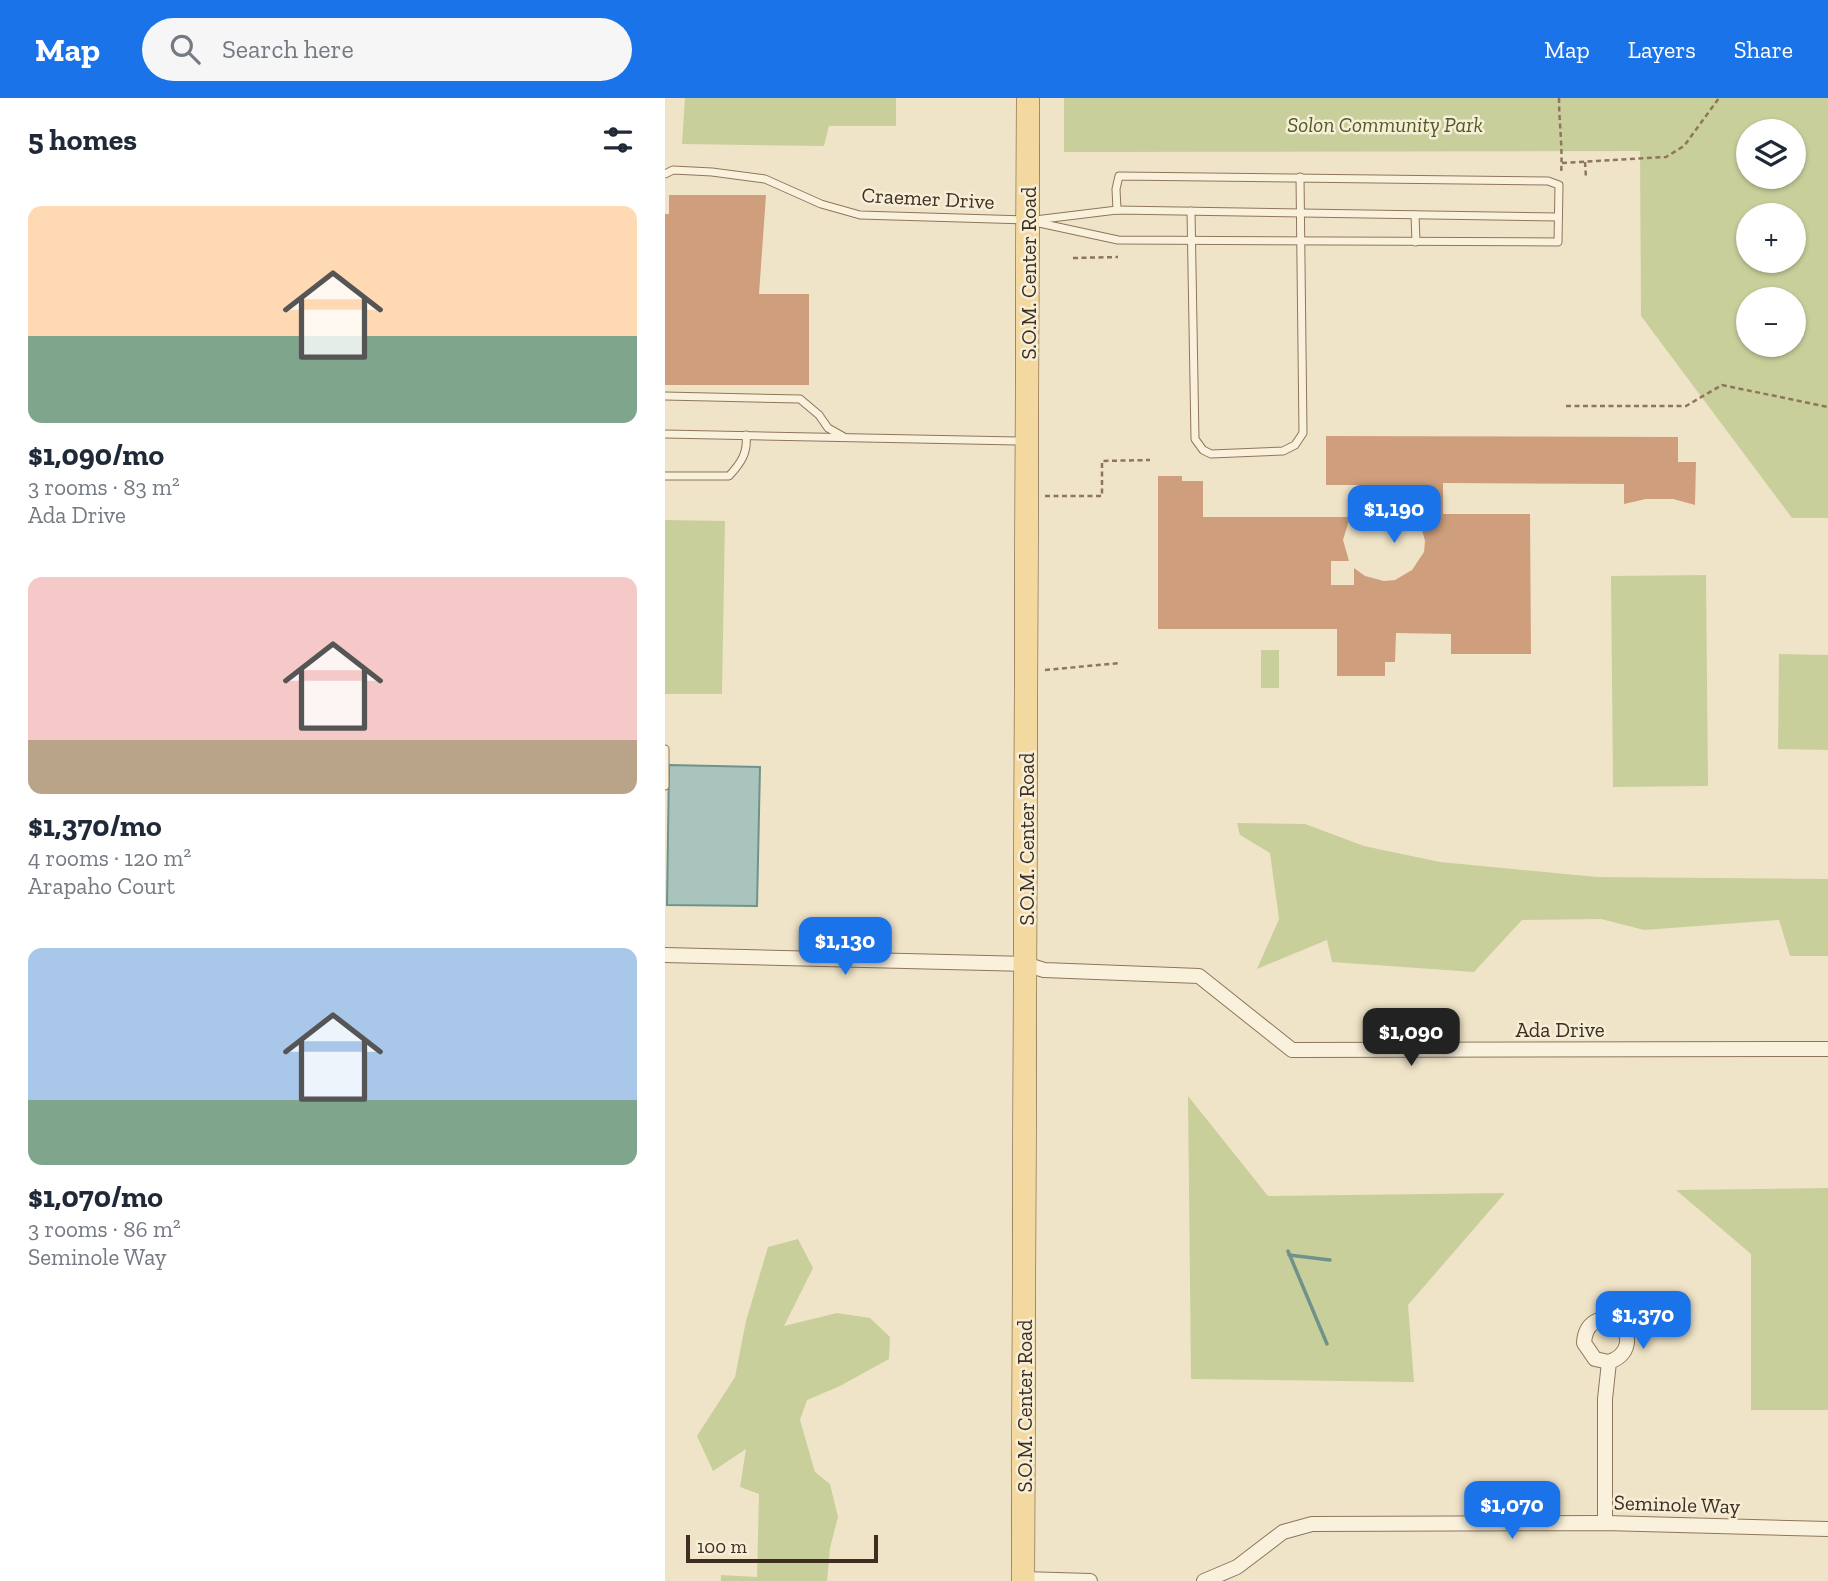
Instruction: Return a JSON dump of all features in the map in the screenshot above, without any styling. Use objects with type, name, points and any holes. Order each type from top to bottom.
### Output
[{"type":"main road","name":"S.O.M. Center Road","points":[[1023,1580],[1028,98]]},
{"type":"street","name":"Ada Drive","points":[[665,955],[1025,964],[1044,970],[1199,976],[1292,1050],[1828,1049]]},
{"type":"street","points":[[1605,1523],[1605,1399],[1609,1362]]},
{"type":"street","name":"Seminole Way","points":[[1204,1581],[1237,1567],[1283,1532],[1311,1524],[1605,1523],[1828,1529]]},
{"type":"street","points":[[1023,1580],[1090,1581]]},
{"type":"lane","points":[[665,165],[669,172]]},
{"type":"lane","name":"Craemer Drive","points":[[669,172],[765,178],[821,204],[860,215],[1029,220]]},
{"type":"lane","points":[[1029,220],[1118,240],[1557,242],[1559,185],[1548,181],[1119,176],[1116,189],[1117,210]]},
{"type":"lane","points":[[1191,211],[1195,439],[1203,450],[1211,454],[1283,452],[1295,446],[1303,433],[1300,177]]},
{"type":"lane","points":[[1029,220],[1117,210],[1558,217]]},
{"type":"lane","points":[[1415,215],[1416,242]]},
{"type":"lane","points":[[665,396],[800,399],[819,415],[828,428],[845,438]]},
{"type":"lane","points":[[665,434],[1027,441]]},
{"type":"lane","points":[[665,476],[729,476],[741,463],[747,447],[746,435]]},
{"type":"lane","points":[[665,749],[665,786]]},
{"type":"path","points":[[1559,98],[1560,131],[1564,147],[1559,185]]},
{"type":"path","points":[[1562,163],[1666,157],[1684,146],[1719,98]]},
{"type":"path","points":[[1585,162],[1586,178]]},
{"type":"path","points":[[1073,258],[1118,257]]},
{"type":"path","points":[[1566,406],[1686,406],[1722,385],[1828,407]]},
{"type":"path","points":[[1045,496],[1102,496],[1102,461],[1150,460]]},
{"type":"path","points":[[1045,670],[1120,663]]},
{"type":"green space","points":[[685,98],[896,98],[896,126],[829,126],[824,146],[682,144]]},
{"type":"green space","name":"Solon Community Park","points":[[1064,98],[1828,98],[1828,518],[1792,518],[1641,316],[1640,151],[1064,152]]},
{"type":"green space","points":[[665,520],[725,521],[722,694],[665,694]]},
{"type":"green space","points":[[1706,575],[1708,786],[1613,787],[1611,576]]},
{"type":"green space","points":[[1261,650],[1279,650],[1279,688],[1261,688]]},
{"type":"green space","points":[[1779,654],[1828,655],[1828,750],[1778,749]]},
{"type":"green space","points":[[1237,823],[1305,824],[1364,846],[1440,862],[1597,877],[1828,879],[1828,956],[1790,956],[1779,920],[1644,930],[1601,919],[1522,920],[1474,972],[1332,962],[1327,940],[1257,969],[1279,919],[1270,853],[1240,835]]},
{"type":"green space","points":[[1188,1096],[1268,1196],[1505,1193],[1408,1305],[1414,1382],[1191,1379]]},
{"type":"green space","points":[[1828,1188],[1828,1410],[1751,1410],[1751,1254],[1676,1190]]},
{"type":"green space","points":[[798,1239],[813,1268],[784,1326],[837,1313],[870,1318],[890,1337],[889,1359],[840,1386],[807,1400],[800,1420],[815,1472],[830,1484],[838,1517],[830,1548],[827,1581],[721,1581],[721,1575],[757,1577],[759,1494],[740,1487],[746,1449],[713,1471],[697,1436],[735,1377],[746,1321],[768,1247]]},
{"type":"water","points":[[669,765],[760,767],[757,906],[667,905]]},
{"type":"building","points":[[669,195],[766,195],[759,294],[809,294],[809,385],[665,385],[665,214],[669,214]]},
{"type":"building","points":[[1326,436],[1678,437],[1678,462],[1696,462],[1695,505],[1673,499],[1646,499],[1624,504],[1624,484],[1443,483],[1443,514],[1530,514],[1531,654],[1451,654],[1451,634],[1396,633],[1395,662],[1385,662],[1385,676],[1337,676],[1337,629],[1158,629],[1158,476],[1182,476],[1182,481],[1203,481],[1203,517],[1350,517],[1343,540],[1349,561],[1331,561],[1331,585],[1354,585],[1354,568],[1365,576],[1384,581],[1395,580],[1412,570],[1424,552],[1425,541],[1419,519],[1400,502],[1382,499],[1382,485],[1326,485]]},
{"type":"waterway","points":[[1288,1251],[1327,1344]]},
{"type":"waterway","points":[[1289,1255],[1330,1260]]}]
